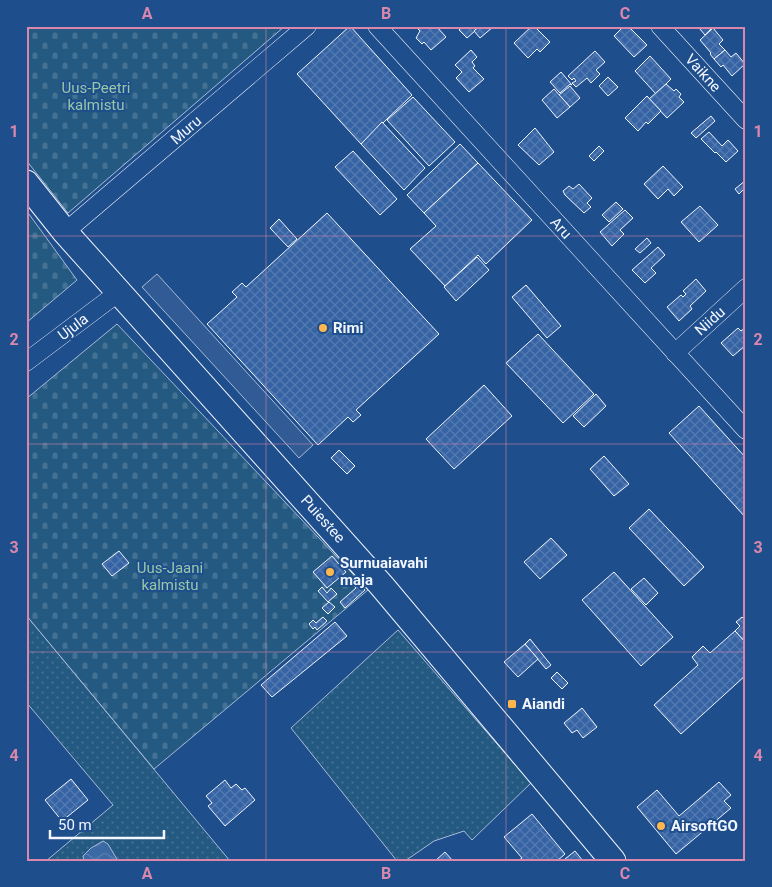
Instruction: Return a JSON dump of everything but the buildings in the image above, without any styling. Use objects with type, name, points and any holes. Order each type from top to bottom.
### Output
[{"type":"highway","name":"Puiestee","points":[[26,183],[65,232],[382,586],[613,861]]},
{"type":"street","name":"Muru","points":[[65,232],[307,26]]},
{"type":"street","name":"Aru","points":[[377,26],[746,430]]},
{"type":"street","name":"Vaikne","points":[[660,26],[746,120]]},
{"type":"street","name":"Niidu","points":[[675,353],[746,288]]},
{"type":"street","name":"Ujula","points":[[26,362],[119,292]]},
{"type":"green space","name":"Uus-Peetri kalmistu","points":[[26,26],[285,26],[68,213],[26,160]]},
{"type":"green space","points":[[26,210],[77,280],[26,323]]},
{"type":"green space","name":"Uus-Jaani kalmistu","points":[[117,324],[368,590],[154,769],[26,615],[26,399]]},
{"type":"green space","points":[[26,615],[230,861],[46,861],[113,805],[26,702]]},
{"type":"green space","points":[[398,630],[531,783],[472,840],[464,831],[434,841],[405,861],[397,861],[291,728]]},
{"type":"shaded area","points":[[157,274],[313,445],[299,458],[142,287]]},
{"type":"water","points":[[103,841],[108,844],[118,861],[84,861],[83,856],[91,848]]},
{"type":"place","name":"Rimi","points":[[323,328]]},
{"type":"place","name":"Surnuaiavahi maja","points":[[330,572]]},
{"type":"place","name":"Aiandi","points":[[512,704]]},
{"type":"place","name":"AirsoftGO","points":[[661,826]]}]
